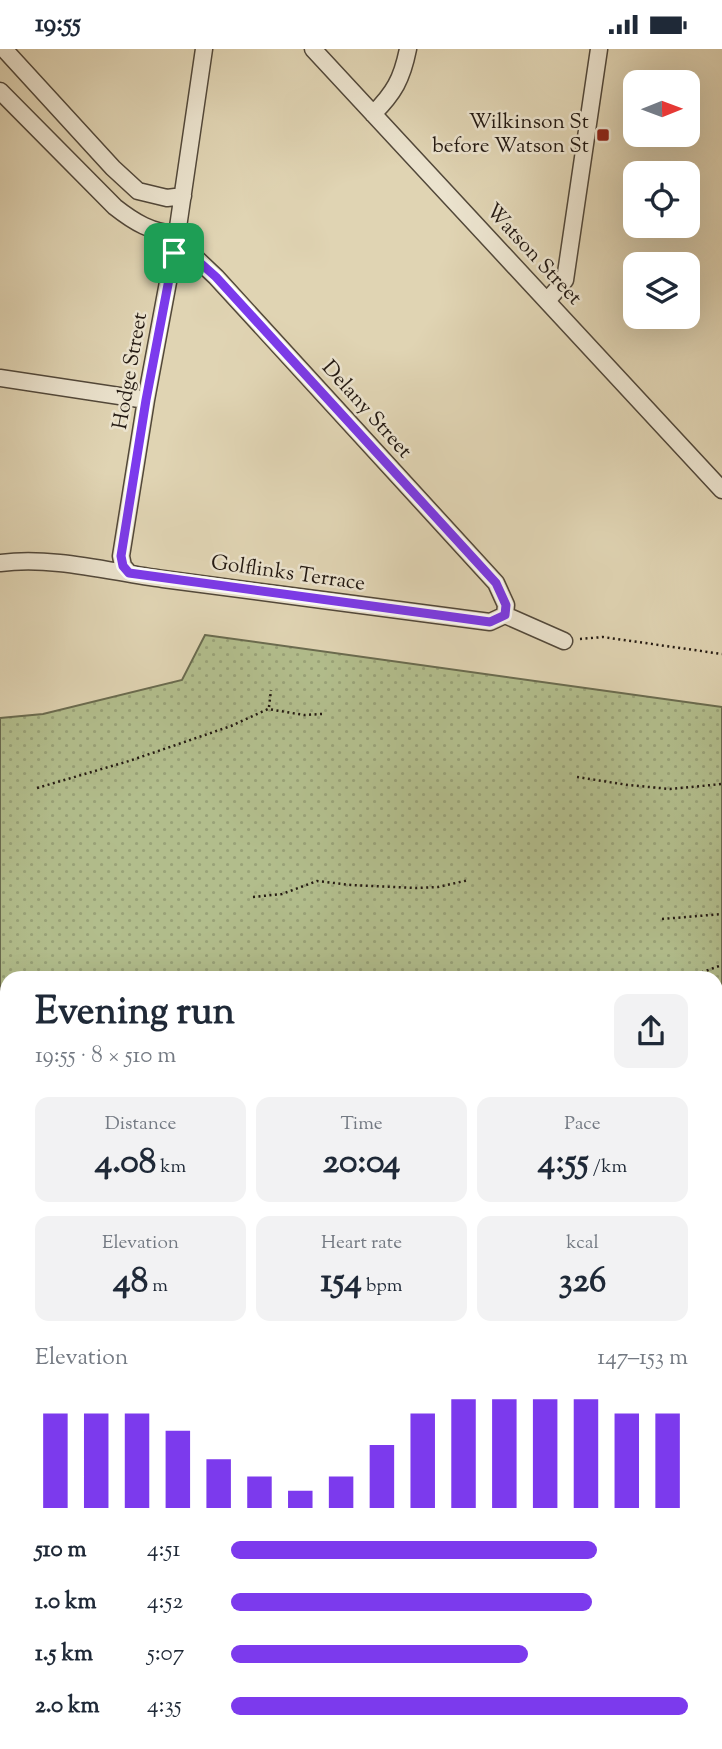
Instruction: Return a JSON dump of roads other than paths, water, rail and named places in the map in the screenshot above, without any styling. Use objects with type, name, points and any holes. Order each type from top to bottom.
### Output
[{"type":"street","points":[[4,49],[113,168],[138,191],[167,198],[183,196]]},
{"type":"street","name":"Hodge Street","points":[[129,573],[123,566],[121,556],[146,400],[177,235],[204,49]]},
{"type":"street","name":"Watson Street","points":[[313,49],[722,490]]},
{"type":"street","points":[[373,114],[391,96],[400,79],[408,49]]},
{"type":"street","points":[[547,301],[565,280],[598,49]]},
{"type":"street","points":[[0,91],[115,207],[135,223],[162,234],[177,235]]},
{"type":"street","name":"Delany Street","points":[[174,253],[197,260],[282,348],[496,583],[506,605],[505,615]]},
{"type":"street","points":[[0,378],[146,400]]},
{"type":"street","name":"Golflinks Terrace","points":[[0,563],[64,563],[490,622],[505,615]]},
{"type":"street","points":[[505,615],[564,641]]},
{"type":"place","name":"Wilkinson St before Watson St","points":[[603,135]]}]
